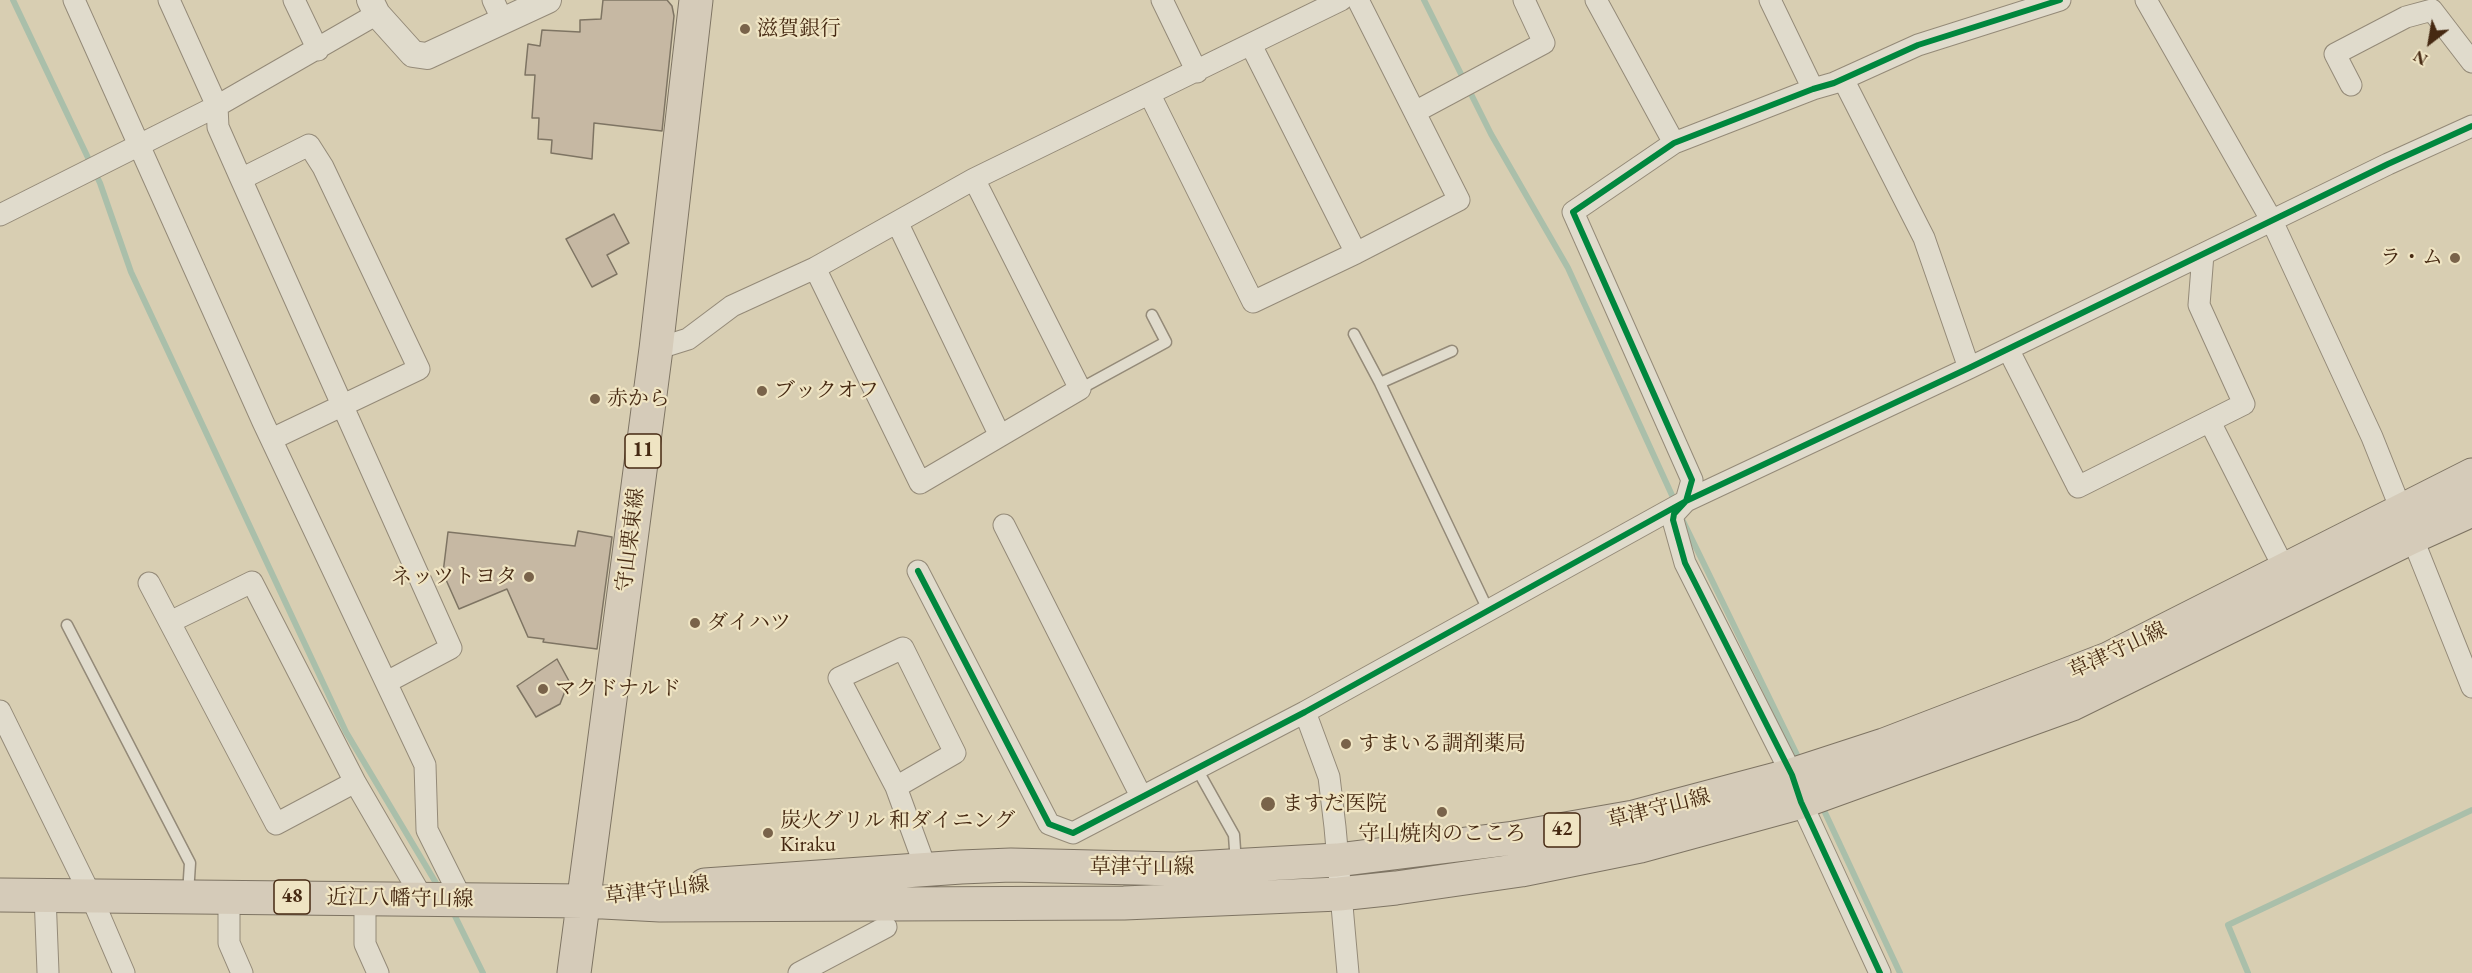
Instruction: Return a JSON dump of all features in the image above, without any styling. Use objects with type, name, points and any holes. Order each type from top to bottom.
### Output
[{"type":"main road","name":"守山栗東線","points":[[574,973],[656,349],[696,0]]},
{"type":"main road","name":"草津守山線","points":[[584,901],[660,905],[1112,903],[1339,894],[1521,870],[1640,846],[1796,789],[2072,704],[2406,525],[2472,475]]},
{"type":"main road","name":"草津守山線","points":[[584,901],[661,888],[926,869],[1011,865],[1176,870],[1336,860],[1514,838],[1796,789],[1884,746],[2108,658],[2285,570],[2406,525],[2472,510]]},
{"type":"main road","name":"近江八幡守山線","points":[[0,895],[584,901]]},
{"type":"street","points":[[74,0],[272,439],[425,765],[427,830],[462,900]]},
{"type":"street","points":[[169,0],[217,106],[218,127],[452,648],[387,682]]},
{"type":"street","points":[[294,0],[318,50]]},
{"type":"street","points":[[0,215],[217,106],[318,50],[374,7],[413,54],[427,56],[498,11],[548,0]]},
{"type":"street","points":[[1162,0],[1197,72]]},
{"type":"street","points":[[656,349],[688,339],[732,306],[815,268],[974,179],[1341,0]]},
{"type":"street","points":[[1150,95],[1253,302],[1459,200],[1358,0]]},
{"type":"street","points":[[1415,112],[1544,43],[1524,0]]},
{"type":"street","points":[[1596,0],[1674,143]]},
{"type":"street","points":[[1770,0],[1813,88]]},
{"type":"street","points":[[1880,973],[1796,789],[1685,563],[1673,520],[1674,514],[1686,501],[1692,480],[1573,212],[1674,143],[1813,88],[1843,79],[1918,45],[2060,0]]},
{"type":"street","points":[[2146,0],[2272,221],[2372,437],[2472,687]]},
{"type":"street","points":[[2351,86],[2335,54],[2406,17],[2432,10],[2472,62]]},
{"type":"street","points":[[1251,45],[1356,253]]},
{"type":"street","points":[[1843,79],[1924,238],[1969,368]]},
{"type":"street","points":[[918,571],[1048,824],[1073,833],[1305,712],[1686,501],[1969,368],[2472,126]]},
{"type":"street","points":[[241,179],[309,145],[323,167],[419,369],[272,439]]},
{"type":"street","points":[[815,268],[920,483],[1080,388],[974,179]]},
{"type":"street","points":[[897,222],[1000,436]]},
{"type":"street","points":[[2008,349],[2078,487],[2244,404],[2199,305],[2203,254]]},
{"type":"street","points":[[2210,422],[2285,570]]},
{"type":"street","points":[[1004,525],[1141,796]]},
{"type":"street","points":[[170,622],[252,582],[355,782],[423,899]]},
{"type":"street","points":[[149,583],[276,824],[355,782]]},
{"type":"street","points":[[896,788],[955,753],[903,648],[839,678],[896,788],[926,869]]},
{"type":"street","points":[[0,711],[91,896],[124,973]]},
{"type":"street","points":[[1305,712],[1329,777],[1347,973]]},
{"type":"street","points":[[45,895],[47,973]]},
{"type":"street","points":[[229,897],[228,943],[242,973]]},
{"type":"street","points":[[365,898],[365,944],[378,973]]},
{"type":"street","points":[[799,973],[828,967],[886,927]]},
{"type":"lane","points":[[1080,388],[1166,342],[1152,315]]},
{"type":"lane","points":[[1354,334],[1380,383],[1488,610]]},
{"type":"lane","points":[[1380,383],[1452,351]]},
{"type":"lane","points":[[67,625],[190,863],[188,897]]},
{"type":"lane","points":[[1197,769],[1234,835],[1236,866]]},
{"type":"building","points":[[603,0],[667,0],[672,6],[674,16],[662,131],[594,123],[592,159],[551,153],[552,140],[538,139],[539,118],[532,118],[535,75],[525,75],[528,44],[540,46],[542,30],[580,32],[580,20],[601,19]]},
{"type":"building","points":[[614,214],[629,243],[607,255],[617,274],[592,287],[566,239]]},
{"type":"building","points":[[578,531],[612,537],[597,649],[543,642],[544,639],[528,637],[507,589],[459,609],[443,573],[448,532],[575,546]]},
{"type":"building","points":[[557,659],[569,681],[560,704],[536,717],[517,686]]},
{"type":"waterway","points":[[13,0],[100,183],[131,272],[346,732],[439,888]]},
{"type":"waterway","points":[[1424,0],[1491,134],[1568,268],[1676,504]]},
{"type":"waterway","points":[[1683,521],[1801,763]]},
{"type":"waterway","points":[[1821,804],[1900,973]]},
{"type":"waterway","points":[[2248,973],[2228,925],[2472,810]]},
{"type":"waterway","points":[[452,910],[483,973]]},
{"type":"cycle path","points":[[1880,973],[1801,802],[1792,775],[1685,563],[1673,520],[1674,514],[1686,501],[1692,480],[1573,212],[1674,143],[1834,83],[1918,45],[2060,0]]},
{"type":"cycle path","points":[[918,571],[1049,824],[1073,833],[1305,712],[1686,501],[1969,368],[2388,164],[2472,126]]},
{"type":"place","name":"滋賀銀行","points":[[745,29]]},
{"type":"place","name":"ラ・ム","points":[[2455,258]]},
{"type":"place","name":"ブックオフ","points":[[762,391]]},
{"type":"place","name":"赤から","points":[[595,399]]},
{"type":"place","name":"ネッツトヨタ","points":[[529,577]]},
{"type":"place","name":"ダイハツ","points":[[695,623]]},
{"type":"place","name":"マクドナルド","points":[[543,689]]},
{"type":"place","name":"すまいる調剤薬局","points":[[1346,744]]},
{"type":"place","name":"ますだ医院","points":[[1268,804]]},
{"type":"place","name":"守山焼肉のこころ","points":[[1442,812]]},
{"type":"place","name":"炭火グリル 和ダイニング Kiraku","points":[[768,833]]}]
